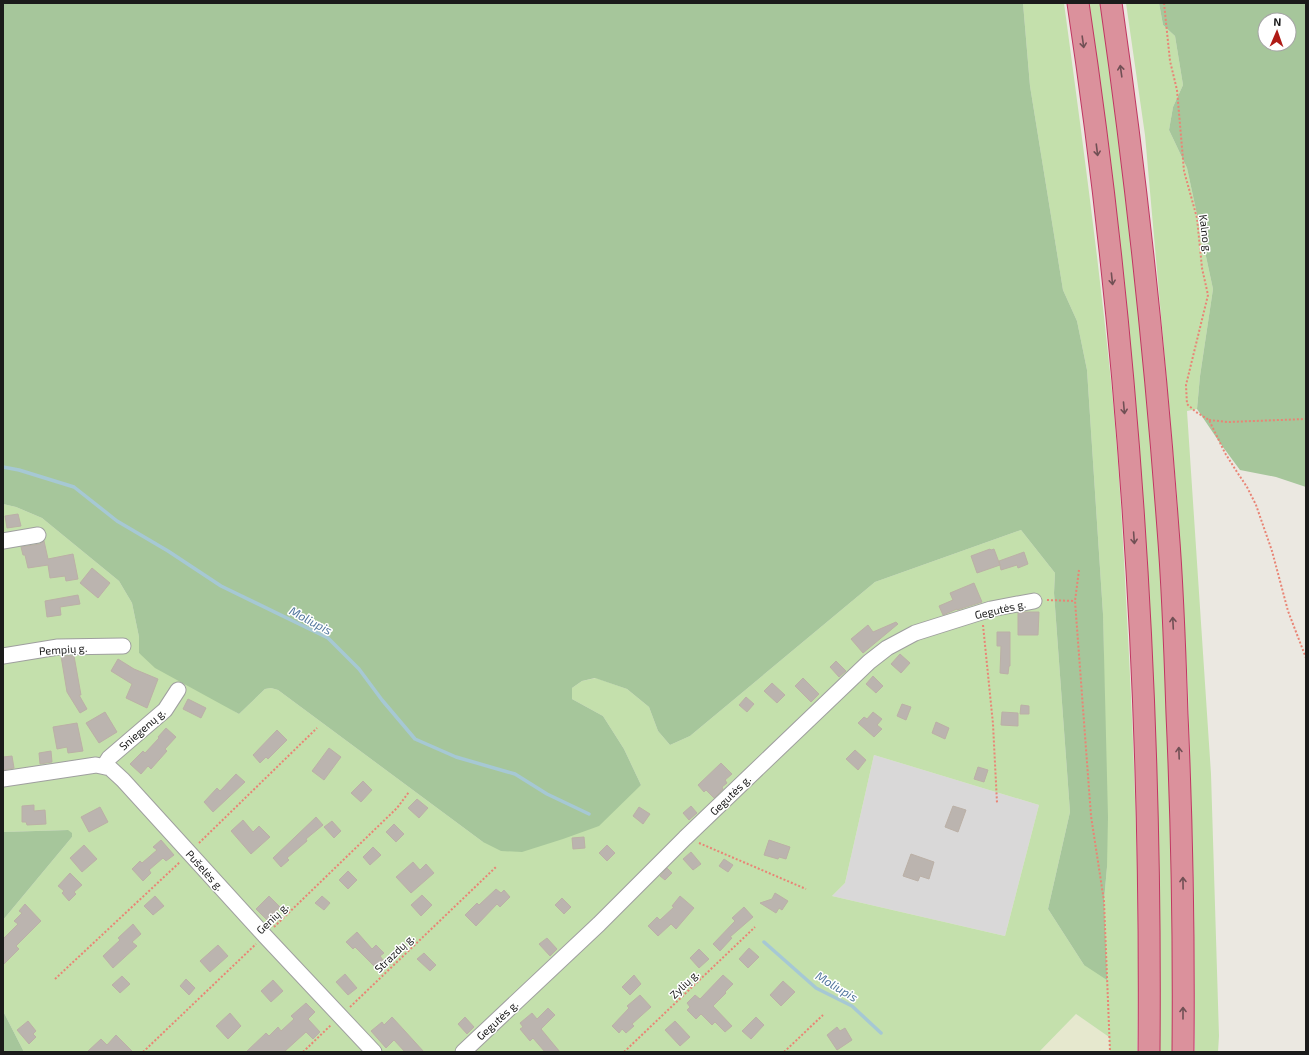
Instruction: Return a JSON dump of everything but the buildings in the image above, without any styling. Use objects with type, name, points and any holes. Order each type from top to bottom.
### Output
[{"type":"highway","points":[[1078,3],[1106,219],[1132,503],[1142,660],[1146,762],[1150,1052]]},
{"type":"highway","points":[[1111,3],[1142,243],[1168,531],[1175,660],[1182,854],[1183,1052]]},
{"type":"street","points":[[3,542],[38,535]]},
{"type":"street","name":"Gegutės g.","points":[[463,1052],[599,924],[685,838],[869,662],[887,648],[915,633],[991,609],[1034,601]]},
{"type":"street","name":"Pempių g.","points":[[3,656],[58,647],[123,646]]},
{"type":"street","name":"Sniegenų g.","points":[[104,766],[109,758],[165,710],[178,690]]},
{"type":"street","points":[[3,779],[86,766],[104,766]]},
{"type":"street","name":"Pušelės g.","points":[[104,766],[110,768],[123,780],[265,936],[374,1052]]},
{"type":"path","name":"Kalno g.","points":[[1164,3],[1170,61],[1177,90],[1184,171],[1197,218],[1202,268],[1208,295],[1186,385],[1187,404],[1209,420]]},
{"type":"path","points":[[1209,420],[1228,422],[1306,420]]},
{"type":"path","points":[[1209,420],[1225,453],[1256,504],[1272,550],[1288,611],[1306,658]]},
{"type":"path","points":[[1080,570],[1075,601],[1091,816],[1104,902],[1110,1052]]},
{"type":"path","points":[[1034,601],[1075,601]]},
{"type":"path","points":[[982,612],[998,803]]},
{"type":"path","name":"Genių g.","points":[[143,1052],[397,808],[409,792]]},
{"type":"path","points":[[685,838],[715,849],[806,889]]},
{"type":"path","name":"Strazdų g.","points":[[303,1052],[497,866]]},
{"type":"path","name":"Zylių g.","points":[[624,1052],[755,927]]},
{"type":"path","points":[[784,1052],[823,1015]]},
{"type":"shaded area","points":[[874,755],[1039,805],[1005,936],[832,896],[845,883]]},
{"type":"green space","points":[[3,3],[1023,3],[1030,86],[1063,290],[1077,321],[1087,370],[1103,614],[1108,817],[1107,867],[1104,901],[1107,980],[1084,965],[1048,909],[1070,812],[1054,593],[1055,573],[1021,530],[875,582],[690,736],[670,745],[658,731],[649,707],[627,689],[595,678],[582,681],[572,688],[572,699],[603,716],[624,749],[641,785],[599,826],[522,852],[501,851],[483,842],[278,690],[271,688],[265,689],[239,714],[155,668],[139,653],[139,637],[132,603],[119,581],[42,518],[16,507],[3,504]]},
{"type":"green space","points":[[1023,3],[1064,3],[1101,286],[1119,470],[1130,672],[1134,781],[1138,943],[1137,1052],[1110,1052],[1109,1037],[1076,1014],[1039,1052],[24,1052],[3,1011],[3,920],[72,837],[67,830],[3,832],[3,504],[16,507],[42,518],[119,581],[132,603],[139,637],[139,653],[239,714],[265,689],[271,688],[278,690],[483,842],[641,785],[624,749],[603,716],[572,699],[572,688],[582,681],[596,678],[627,689],[649,707],[658,731],[670,745],[690,736],[875,582],[1021,530],[1055,573],[1054,593],[1070,812],[1048,909],[1084,965],[1104,901],[1107,867],[1103,614],[1087,370],[1077,321],[1063,290],[1030,86]],"holes":[[[874,755],[1039,805],[1005,936],[832,896],[845,883]]]},
{"type":"green space","points":[[1084,3],[1102,3],[1109,51],[1148,389],[1160,561],[1171,793],[1174,1052],[1156,1052],[1156,880]]},
{"type":"green space","points":[[1126,3],[1159,3],[1163,25],[1175,36],[1183,85],[1173,107],[1169,130],[1187,168],[1213,289],[1200,376],[1197,409],[1187,411],[1211,774],[1219,1036],[1218,1052],[1195,1052],[1194,893],[1188,688],[1177,496],[1145,135]]},
{"type":"green space","points":[[1159,3],[1306,3],[1306,487],[1276,477],[1240,470],[1197,409],[1200,376],[1213,289],[1187,168],[1169,130],[1173,107],[1183,85],[1175,36],[1163,25]]},
{"type":"green space","points":[[68,830],[72,833],[72,837],[3,920],[3,832]]},
{"type":"green space","points":[[3,1011],[24,1052],[3,1052]]},
{"type":"green space","points":[[1076,1014],[1109,1037],[1110,1052],[1039,1052]]},
{"type":"waterway","name":"Moliupis","points":[[3,467],[19,470],[74,487],[117,521],[168,551],[221,586],[328,638],[359,669],[382,700],[415,739],[456,757],[515,774],[547,794],[589,814]]},
{"type":"waterway","name":"Moliupis","points":[[764,942],[816,988],[852,1006],[881,1033]]}]
